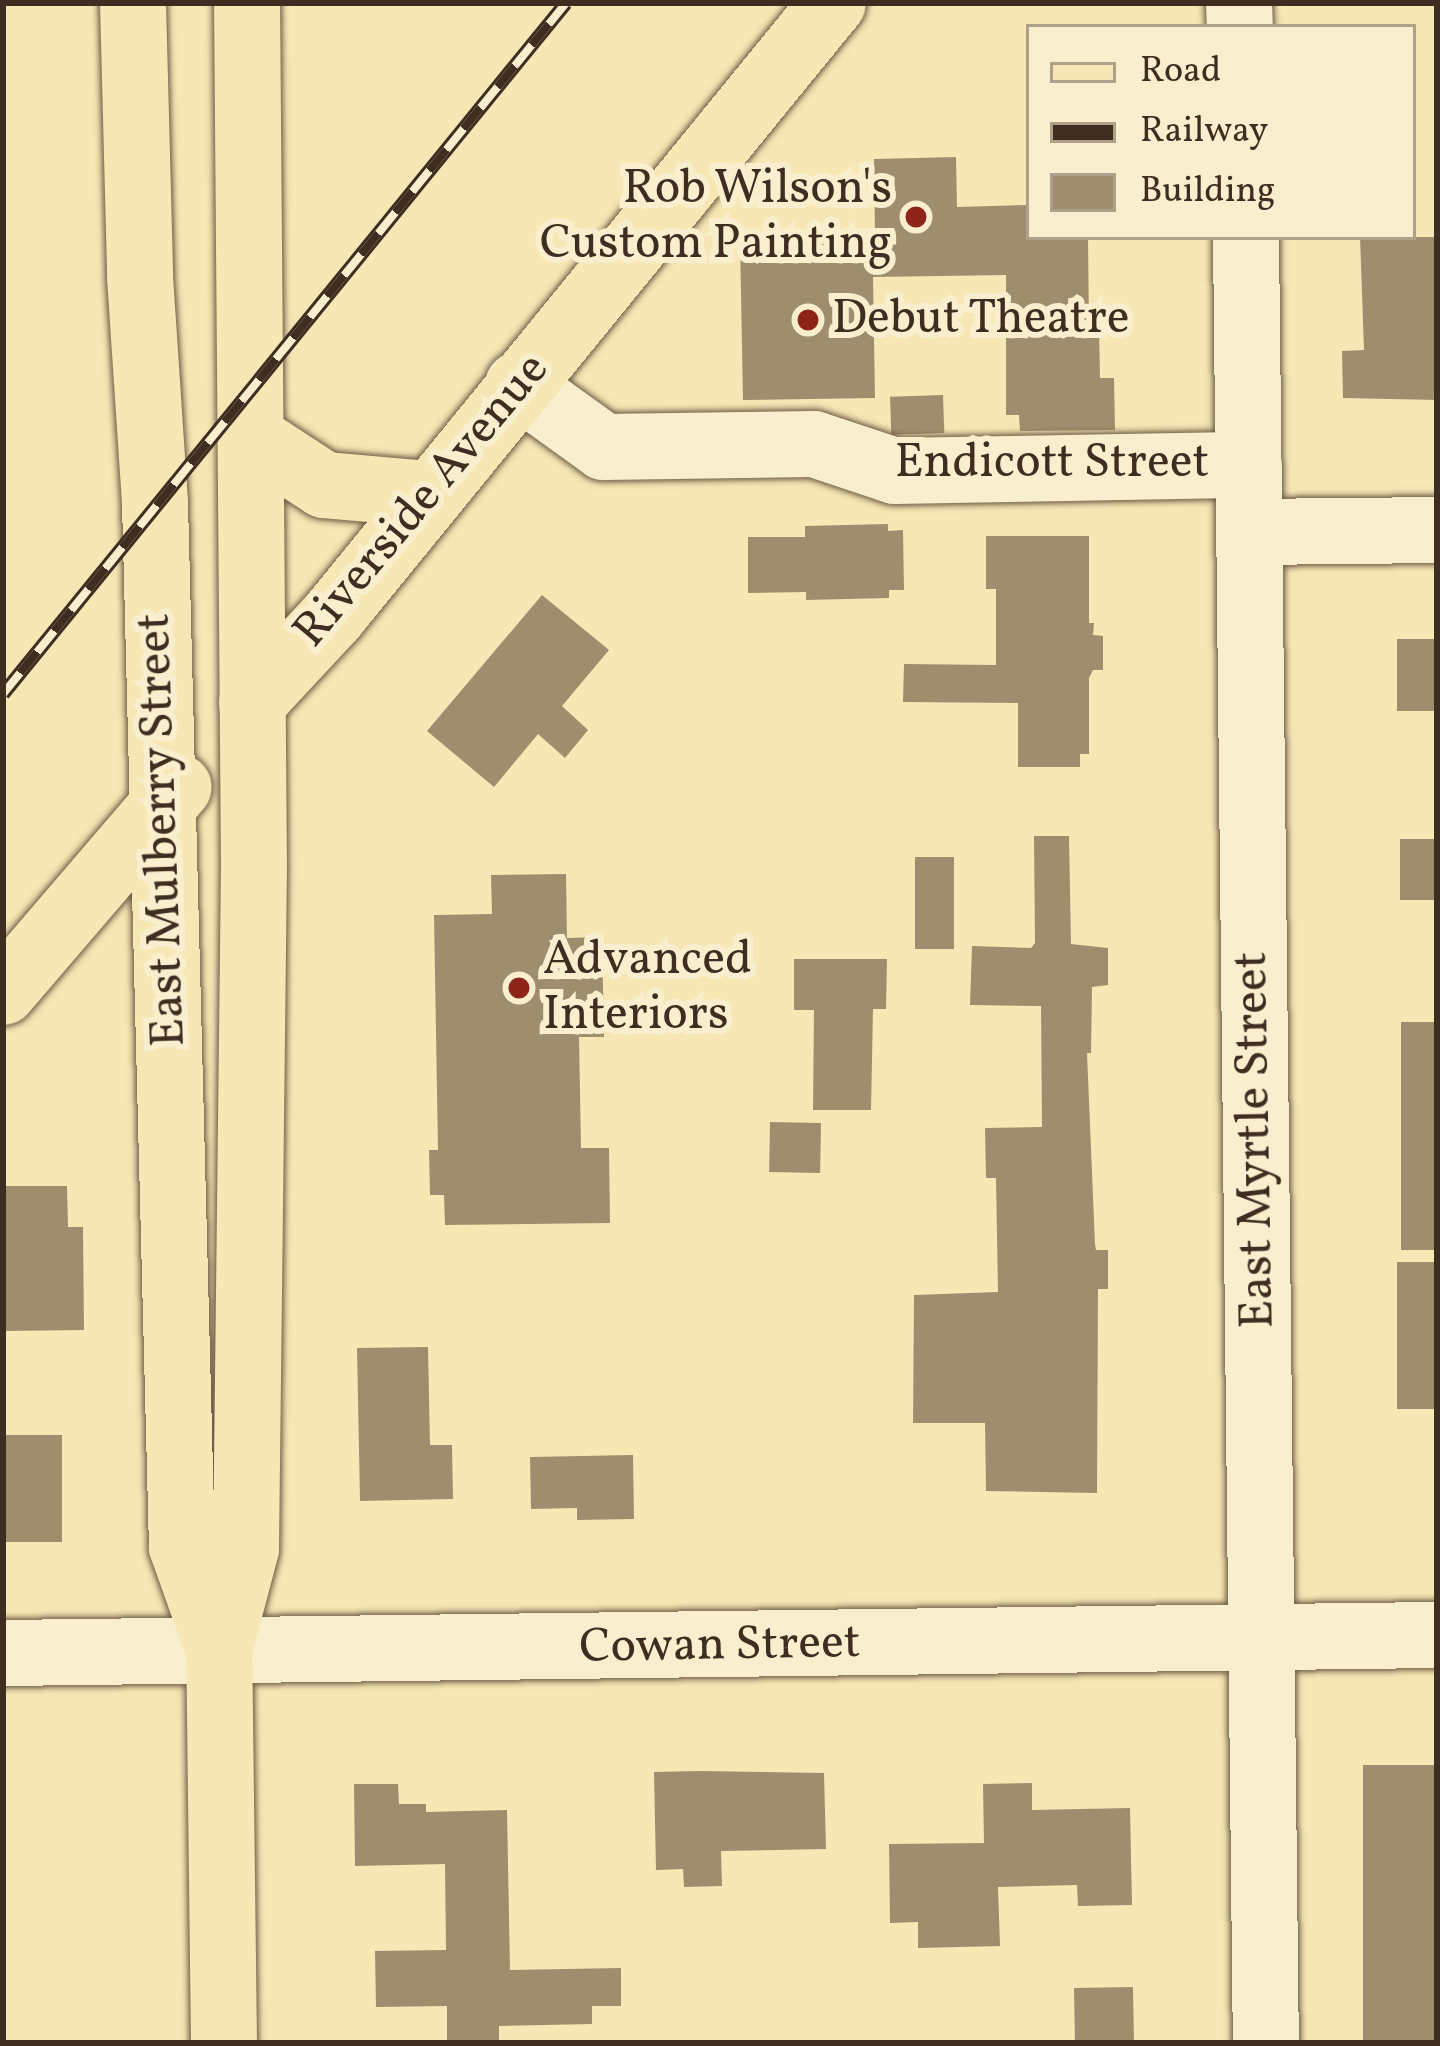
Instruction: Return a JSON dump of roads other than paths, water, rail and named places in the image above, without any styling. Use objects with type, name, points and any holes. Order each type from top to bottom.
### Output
[{"type":"main road","name":"East Mulberry Street","points":[[133,3],[163,806],[182,1547],[219,1651]]},
{"type":"main road","name":"East Mulberry Street","points":[[224,2043],[219,1651],[246,1549],[252,703],[247,3]]},
{"type":"main road","name":"Riverside Avenue","points":[[3,992],[333,616],[833,3]]},
{"type":"main road","points":[[252,438],[324,485],[430,494]]},
{"type":"street","name":"East Myrtle Street","points":[[1246,240],[1266,2043]]},
{"type":"street","name":"Endicott Street","points":[[518,385],[604,447],[814,444],[895,472],[1249,465]]},
{"type":"street","name":"Endicott Street","points":[[1249,532],[1437,530]]},
{"type":"street","name":"Cowan Street","points":[[3,1653],[1437,1635]]},
{"type":"railway","points":[[3,694],[566,3]]},
{"type":"place","name":"Rob Wilson's Custom Painting","points":[[916,217]]},
{"type":"place","name":"Debut Theatre","points":[[808,320]]},
{"type":"place","name":"Advanced Interiors","points":[[519,988]]}]
